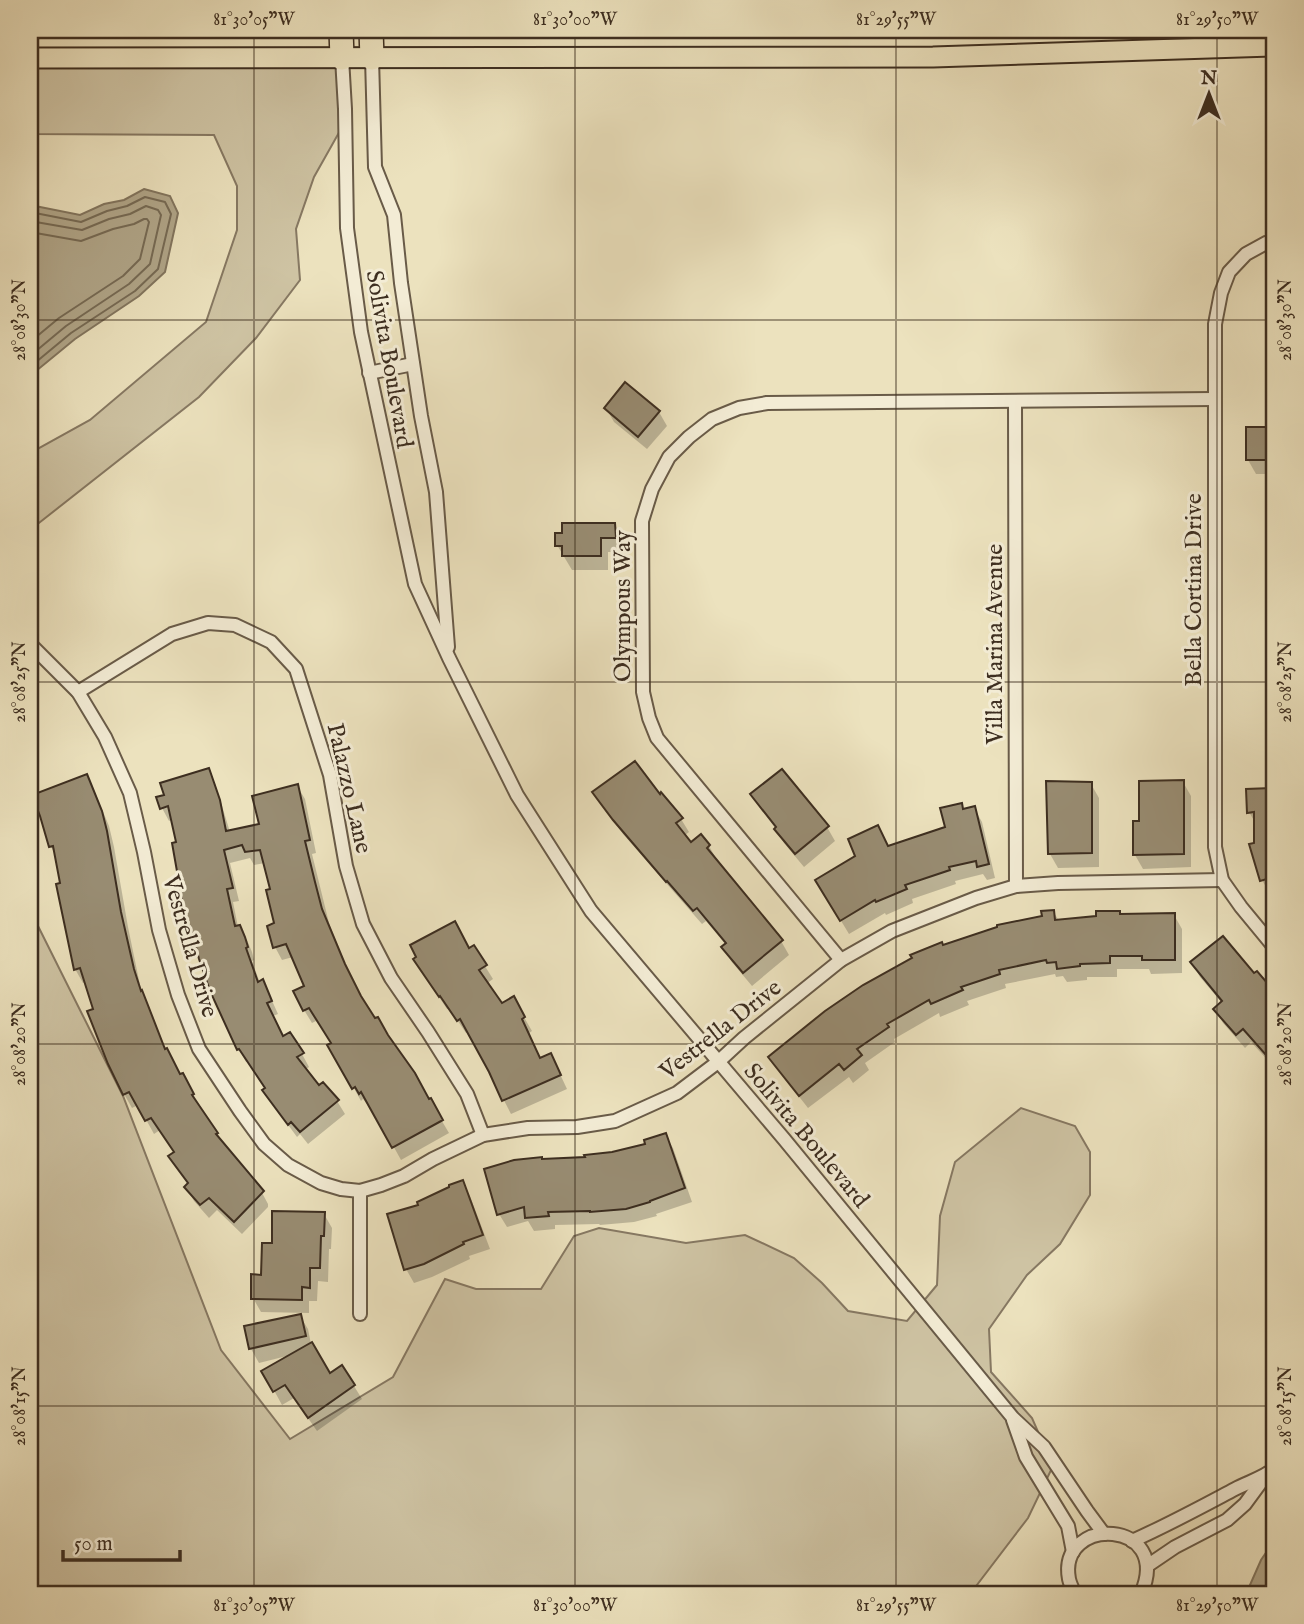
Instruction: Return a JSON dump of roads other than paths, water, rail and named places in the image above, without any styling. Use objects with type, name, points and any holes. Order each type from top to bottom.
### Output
[{"type":"highway","points":[[341,30],[342,58]]},
{"type":"highway","points":[[371,30],[372,58]]},
{"type":"main road","points":[[30,58],[933,57],[1274,46]]},
{"type":"street","name":"Solivita Boulevard","points":[[342,58],[347,228],[361,332],[415,584],[517,795],[591,911],[1013,1418],[1044,1447],[1104,1534]]},
{"type":"street","name":"Solivita Boulevard","points":[[372,58],[376,167],[394,215],[413,364],[436,492],[449,658]]},
{"type":"street","name":"Bella Cortina Drive","points":[[1274,242],[1266,243],[1246,254],[1229,272],[1221,293],[1215,324],[1214,399],[1215,847],[1222,880],[1274,947]]},
{"type":"street","points":[[369,373],[413,364]]},
{"type":"street","name":"Olympous Way","points":[[841,960],[657,738],[649,718],[643,692],[642,521],[652,489],[669,457],[712,419],[739,408],[767,403],[1214,399]]},
{"type":"street","name":"Villa Marina Avenue","points":[[1015,401],[1016,886]]},
{"type":"street","name":"Palazzo Lane","points":[[78,692],[172,634],[208,623],[236,625],[271,642],[288,660],[296,669],[330,775],[346,866],[363,924],[390,978],[467,1094],[483,1135]]},
{"type":"street","name":"Vestrella Drive","points":[[30,644],[78,692],[105,737],[130,793],[159,930],[178,995],[200,1049],[264,1144],[288,1165],[320,1183],[341,1189],[360,1191],[382,1185],[483,1135],[528,1128],[578,1127],[615,1121],[677,1093],[841,960],[892,931],[945,909],[1016,886],[1110,881],[1222,880]]},
{"type":"street","points":[[360,1191],[360,1314]]},
{"type":"street","name":"Solivita Boulevard","points":[[1013,1418],[1026,1457],[1068,1526],[1073,1552],[1069,1563],[1069,1579],[1075,1594]]},
{"type":"street","points":[[1132,1541],[1271,1471]]},
{"type":"street","points":[[1147,1566],[1175,1547],[1227,1520],[1245,1504],[1271,1471]]},
{"type":"street","points":[[1073,1552],[1086,1538],[1104,1534],[1114,1533],[1132,1541],[1140,1547],[1146,1558],[1148,1573],[1141,1594]]},
{"type":"water","points":[[144,189],[170,196],[178,213],[165,272],[139,296],[75,339],[30,376],[30,205],[80,215],[104,204],[124,200]]},
{"type":"water","points":[[1274,1543],[1274,1594],[1246,1594],[1261,1560]]}]
